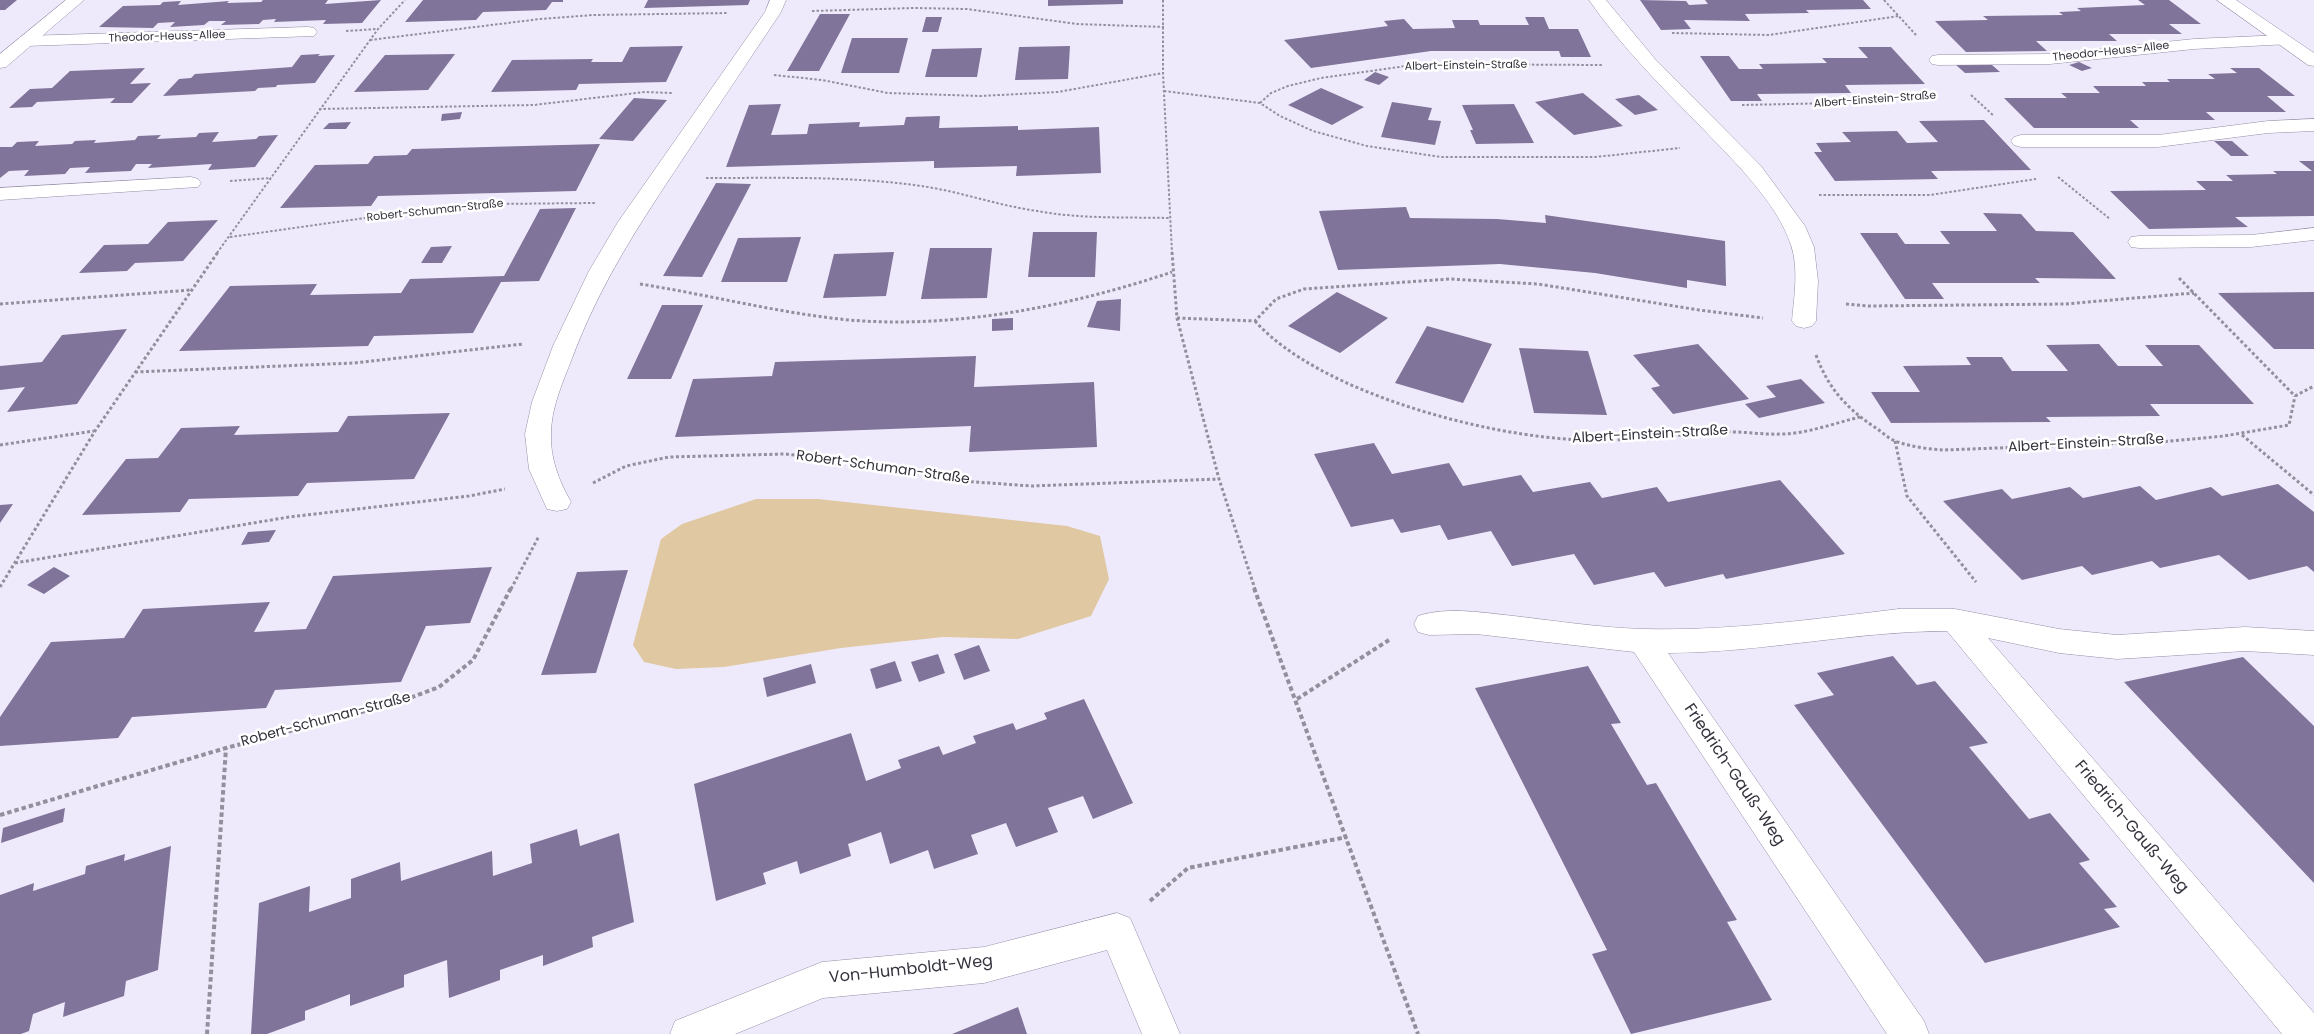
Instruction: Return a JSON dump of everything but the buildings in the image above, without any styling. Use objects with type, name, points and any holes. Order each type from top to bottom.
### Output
[{"type":"street","points":[[0,64],[76,0]]},
{"type":"street","points":[[1597,0],[1649,63],[1754,170],[1794,226],[1804,247],[1807,281],[1804,321]]},
{"type":"street","points":[[2225,0],[2314,61]]},
{"type":"street","points":[[557,502],[545,482],[539,460],[538,432],[545,397],[567,339],[597,279],[641,202],[660,178],[776,6]]},
{"type":"street","name":"Theodor-Heuss-Allee","points":[[26,41],[308,32]]},
{"type":"street","name":"Theodor-Heuss-Allee","points":[[1938,60],[2050,59],[2194,44],[2283,40]]},
{"type":"street","points":[[2021,141],[2158,141],[2268,127],[2314,125]]},
{"type":"street","points":[[0,194],[192,183]]},
{"type":"street","points":[[2139,242],[2250,241],[2314,234]]},
{"type":"street","points":[[1429,624],[1476,622],[1643,641],[1698,641],[1758,637],[1899,620],[1955,620],[2059,641],[2117,647],[2245,639],[2314,643]]},
{"type":"street","name":"Friedrich-Gauß-Weg","points":[[1955,620],[2307,1034]]},
{"type":"street","name":"Friedrich-Gauß-Weg","points":[[1643,641],[1910,1034]]},
{"type":"street","points":[[1117,930],[1160,1034]]},
{"type":"street","name":"Von-Humboldt-Weg","points":[[689,1034],[822,980],[984,965],[1117,930]]},
{"type":"path","points":[[0,587],[95,431],[191,290],[319,109],[370,40],[404,0]]},
{"type":"path","points":[[1163,0],[1163,73],[1169,218],[1177,318],[1220,478],[1247,568],[1297,699],[1418,1034]]},
{"type":"path","points":[[370,40],[540,19],[776,6],[967,9],[1077,24],[1164,27]]},
{"type":"path","points":[[1624,32],[1769,35],[1900,16]]},
{"type":"path","name":"Albert-Einstein-Straße","points":[[1260,102],[1271,93],[1288,86],[1321,78],[1420,64],[1584,66],[1649,63]]},
{"type":"path","points":[[731,71],[786,75],[888,93],[980,96],[1018,96],[1058,92],[1163,73]]},
{"type":"path","points":[[1164,90],[1260,102],[1280,116],[1313,131],[1367,146],[1440,156],[1595,156],[1726,141]]},
{"type":"path","points":[[319,109],[534,105],[645,92],[716,96]]},
{"type":"path","name":"Albert-Einstein-Straße","points":[[1692,105],[1813,105],[1884,101],[1940,95]]},
{"type":"path","points":[[660,178],[844,180],[915,186],[959,193],[1009,206],[1055,214],[1169,218]]},
{"type":"path","points":[[1773,196],[1930,195],[2038,179]]},
{"type":"path","name":"Robert-Schuman-Straße","points":[[230,237],[415,211],[490,204],[641,202]]},
{"type":"path","points":[[597,279],[653,286],[842,319],[899,321],[958,319],[1074,302],[1127,288],[1172,272]]},
{"type":"path","points":[[1177,318],[1255,321],[1276,299],[1294,292],[1339,285],[1422,279],[1504,281],[1732,316],[1804,321]]},
{"type":"path","points":[[0,304],[191,290]]},
{"type":"path","points":[[1806,301],[1868,306],[2065,304],[2195,293],[2295,396],[2314,386]]},
{"type":"path","name":"Albert-Einstein-Straße","points":[[1255,321],[1268,338],[1308,364],[1363,389],[1418,408],[1499,431],[1565,440],[1638,439],[1741,431],[1783,434],[1860,417]]},
{"type":"path","name":"Albert-Einstein-Straße","points":[[1804,321],[1825,380],[1835,395],[1860,417],[1895,441],[1924,448],[1956,450],[2128,444],[2242,435],[2289,425],[2295,396]]},
{"type":"path","points":[[135,372],[354,363],[567,339]]},
{"type":"path","points":[[0,444],[95,431]]},
{"type":"path","points":[[2242,435],[2314,495]]},
{"type":"path","points":[[1895,441],[1907,496],[1974,578],[2006,630]]},
{"type":"path","name":"Robert-Schuman-Straße","points":[[0,815],[226,748],[399,702],[439,687],[473,660],[557,502],[626,466],[669,456],[785,454],[845,460],[962,481],[1031,486],[1220,478]]},
{"type":"path","points":[[14,563],[288,517],[469,496],[545,482]]},
{"type":"path","points":[[1297,699],[1383,643],[1429,624]]},
{"type":"path","points":[[207,1034],[226,748]]},
{"type":"path","points":[[1117,930],[1188,868],[1347,837]]},
{"type":"shaded area","points":[[756,499],[818,499],[1067,526],[1100,536],[1109,579],[1091,616],[1018,639],[943,637],[841,648],[724,667],[676,669],[644,662],[633,645],[661,539],[682,524]]}]
